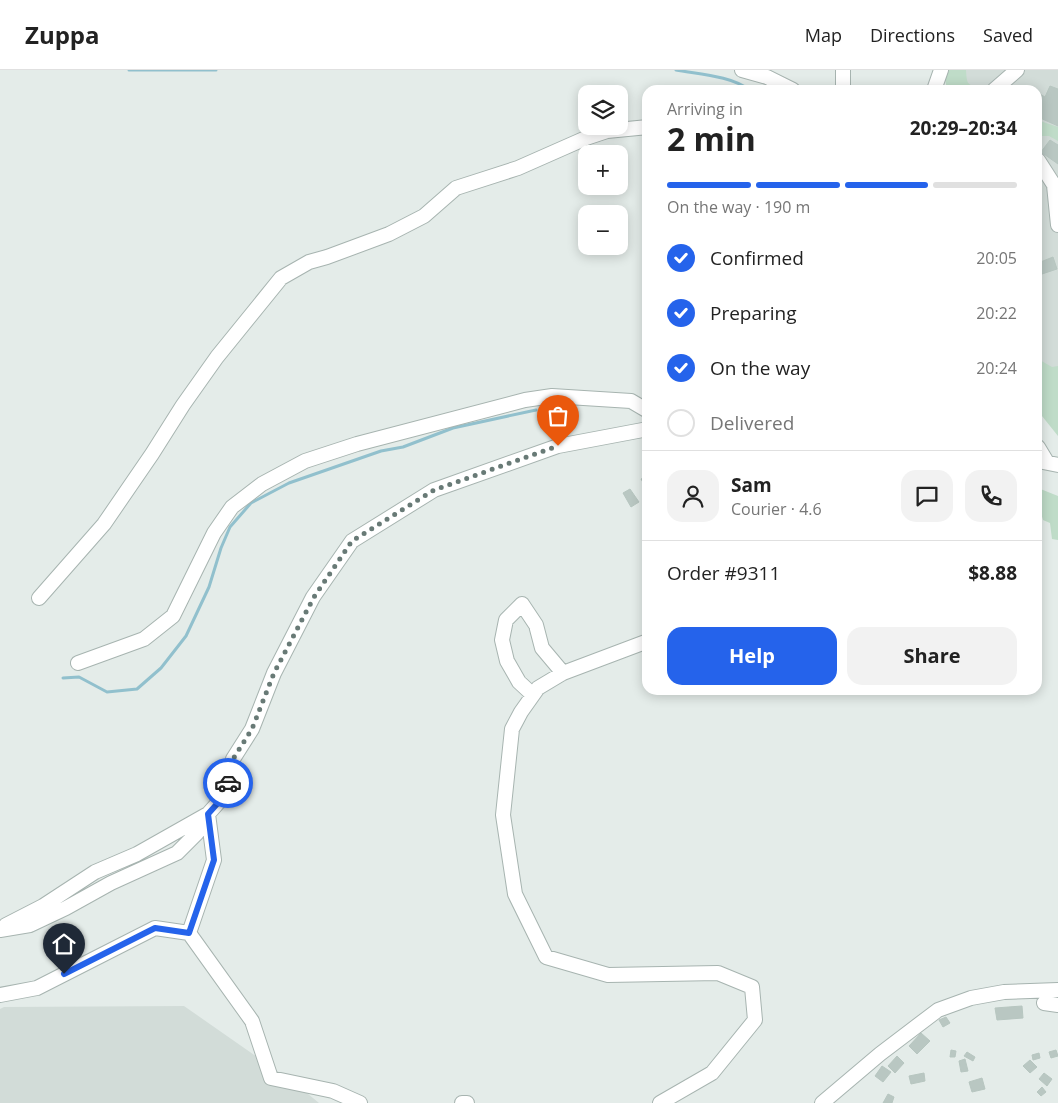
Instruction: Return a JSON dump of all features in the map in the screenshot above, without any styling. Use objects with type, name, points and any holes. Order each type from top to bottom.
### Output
[{"type":"street","points":[[742,70],[765,73],[785,85]]},
{"type":"street","points":[[843,70],[843,85]]},
{"type":"street","points":[[936,85],[941,70]]},
{"type":"street","points":[[1000,85],[1017,70]]},
{"type":"street","points":[[39,598],[104,524],[211,365],[281,278],[309,262],[389,234],[424,216],[456,188],[518,168],[586,138],[607,131],[642,128]]},
{"type":"street","points":[[1042,166],[1054,186],[1058,225]]},
{"type":"street","points":[[78,663],[144,639],[173,616],[214,532],[232,507],[262,484],[305,460],[447,420],[543,397],[631,401],[642,408]]},
{"type":"street","points":[[0,929],[30,925],[66,908],[111,883],[177,853],[196,833],[208,814],[225,795],[233,759],[252,729],[274,673],[314,597],[352,541],[434,490],[558,446],[642,430]]},
{"type":"street","points":[[533,695],[519,682],[507,661],[502,640],[506,620],[522,604],[536,625],[542,648],[562,673]]},
{"type":"street","points":[[642,644],[562,673],[538,688],[521,712],[512,729],[503,815],[515,894],[546,957],[608,974],[718,973],[752,987],[755,1020],[712,1073],[660,1103]]},
{"type":"street","points":[[189,933],[214,860],[208,814]]},
{"type":"street","points":[[0,995],[37,988],[155,928],[189,933],[252,1021],[270,1078],[333,1091],[360,1103]]},
{"type":"street","points":[[822,1103],[880,1054],[938,1010],[971,998],[1004,992],[1058,990]]},
{"type":"street","points":[[462,1103],[467,1103]]},
{"type":"shaded area","points":[[960,70],[1058,70],[1058,374],[1042,371],[1042,85],[952,85]]},
{"type":"shaded area","points":[[184,1006],[296,1084],[319,1103],[0,1103],[0,1009],[4,1007]]},
{"type":"green space","points":[[949,70],[966,70],[968,83],[971,85],[946,85],[945,79]]},
{"type":"green space","points":[[1042,122],[1058,127],[1058,141],[1049,136],[1042,136]]},
{"type":"green space","points":[[1042,361],[1052,367],[1058,366],[1058,436],[1042,416]]},
{"type":"green space","points":[[1042,490],[1058,496],[1058,540],[1052,539],[1050,523],[1043,520]]},
{"type":"building","points":[[1050,86],[1058,89],[1058,126],[1042,119],[1042,95],[1045,97]]},
{"type":"building","points":[[1050,140],[1058,145],[1058,164],[1042,153]]},
{"type":"building","points":[[1053,257],[1057,269],[1042,274],[1042,261]]},
{"type":"building","points":[[630,489],[639,502],[631,507],[623,493]]},
{"type":"building","points":[[1022,1006],[1023,1018],[997,1020],[995,1008]]},
{"type":"building","points":[[946,1017],[950,1023],[943,1027],[939,1020]]},
{"type":"building","points":[[921,1033],[930,1041],[917,1054],[909,1046]]},
{"type":"building","points":[[951,1050],[956,1051],[955,1057],[950,1057]]},
{"type":"building","points":[[1056,1050],[1058,1056],[1051,1058],[1049,1052]]},
{"type":"building","points":[[967,1052],[975,1057],[973,1061],[964,1056]]},
{"type":"building","points":[[1039,1053],[1040,1058],[1033,1060],[1032,1055]]},
{"type":"building","points":[[897,1056],[904,1063],[895,1073],[888,1066]]},
{"type":"building","points":[[965,1059],[968,1071],[961,1072],[959,1061]]},
{"type":"building","points":[[1030,1060],[1037,1067],[1030,1073],[1023,1066]]},
{"type":"building","points":[[882,1066],[891,1072],[883,1082],[875,1076]]},
{"type":"building","points":[[924,1073],[925,1081],[911,1084],[909,1076]]},
{"type":"building","points":[[1044,1073],[1052,1079],[1047,1086],[1039,1079]]},
{"type":"building","points":[[982,1078],[985,1089],[972,1092],[969,1082]]},
{"type":"building","points":[[1042,1087],[1046,1092],[1041,1096],[1037,1092]]},
{"type":"building","points":[[888,1094],[894,1097],[892,1103],[883,1103]]},
{"type":"waterway","points":[[129,70],[216,70]]},
{"type":"waterway","points":[[676,70],[704,74],[742,85]]},
{"type":"waterway","points":[[63,678],[79,677],[107,692],[137,689],[161,668],[186,636],[209,587],[221,548],[230,527],[251,503],[289,483],[381,451],[403,447],[453,428],[536,410]]},
{"type":"way so far","points":[[228,783],[233,759],[252,729],[274,673],[314,597],[352,541],[434,490],[558,446]]},
{"type":"route","points":[[64,974],[155,928],[189,933],[214,860],[208,814],[225,795],[228,783]]}]
